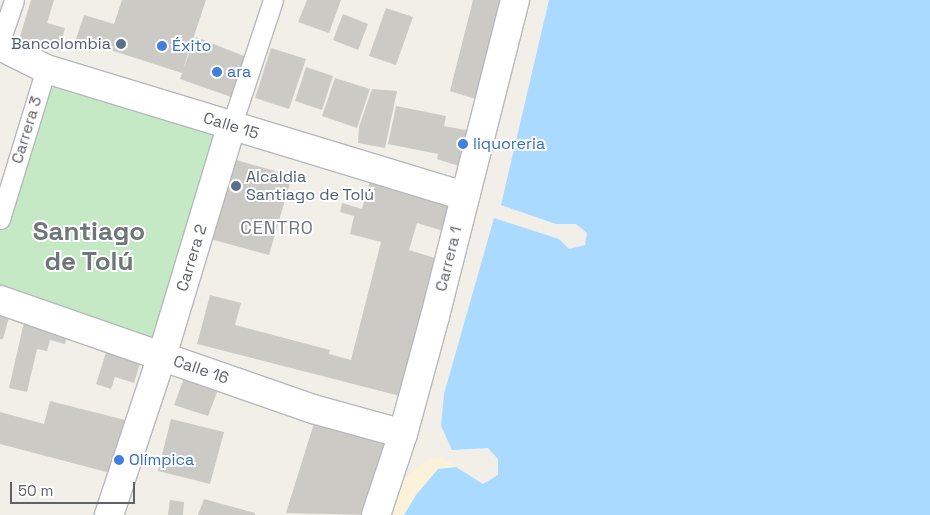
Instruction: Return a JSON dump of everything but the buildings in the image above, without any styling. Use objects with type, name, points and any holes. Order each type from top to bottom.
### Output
[{"type":"street","points":[[0,42],[14,0]]},
{"type":"street","name":"Carrera 2","points":[[110,515],[162,356],[231,127],[273,0]]},
{"type":"street","name":"Carrera 1","points":[[376,515],[403,434],[515,0]]},
{"type":"street","name":"Calle 15","points":[[0,46],[46,69],[231,127],[465,196]]},
{"type":"street","name":"Carrera 3","points":[[0,219],[46,69]]},
{"type":"street","name":"Calle 16","points":[[0,300],[313,409],[403,434]]},
{"type":"green space","points":[[46,69],[231,127],[162,356],[0,300],[0,219]]},
{"type":"sand","points":[[441,457],[456,467],[438,469],[416,495],[404,515],[390,515],[401,481],[428,459]]},
{"type":"water","points":[[549,0],[930,0],[930,515],[404,515],[416,495],[438,469],[456,467],[483,484],[498,475],[498,459],[488,448],[452,450],[441,426],[444,394],[494,218],[559,239],[569,249],[585,245],[587,233],[576,224],[556,224],[501,205]]},
{"type":"place","name":"Bancolombia","points":[[121,44]]},
{"type":"place","name":"Éxito","points":[[162,46]]},
{"type":"place","name":"ara","points":[[217,72]]},
{"type":"place","name":"liquoreria","points":[[463,144]]},
{"type":"place","name":"Alcaldia Santiago de Tolú","points":[[236,186]]},
{"type":"place","name":"Olímpica","points":[[119,460]]},
{"type":"district","name":"CENTRO","points":[[277,228]]},
{"type":"district","name":"Santiago de Tolú","points":[[89,247]]}]
